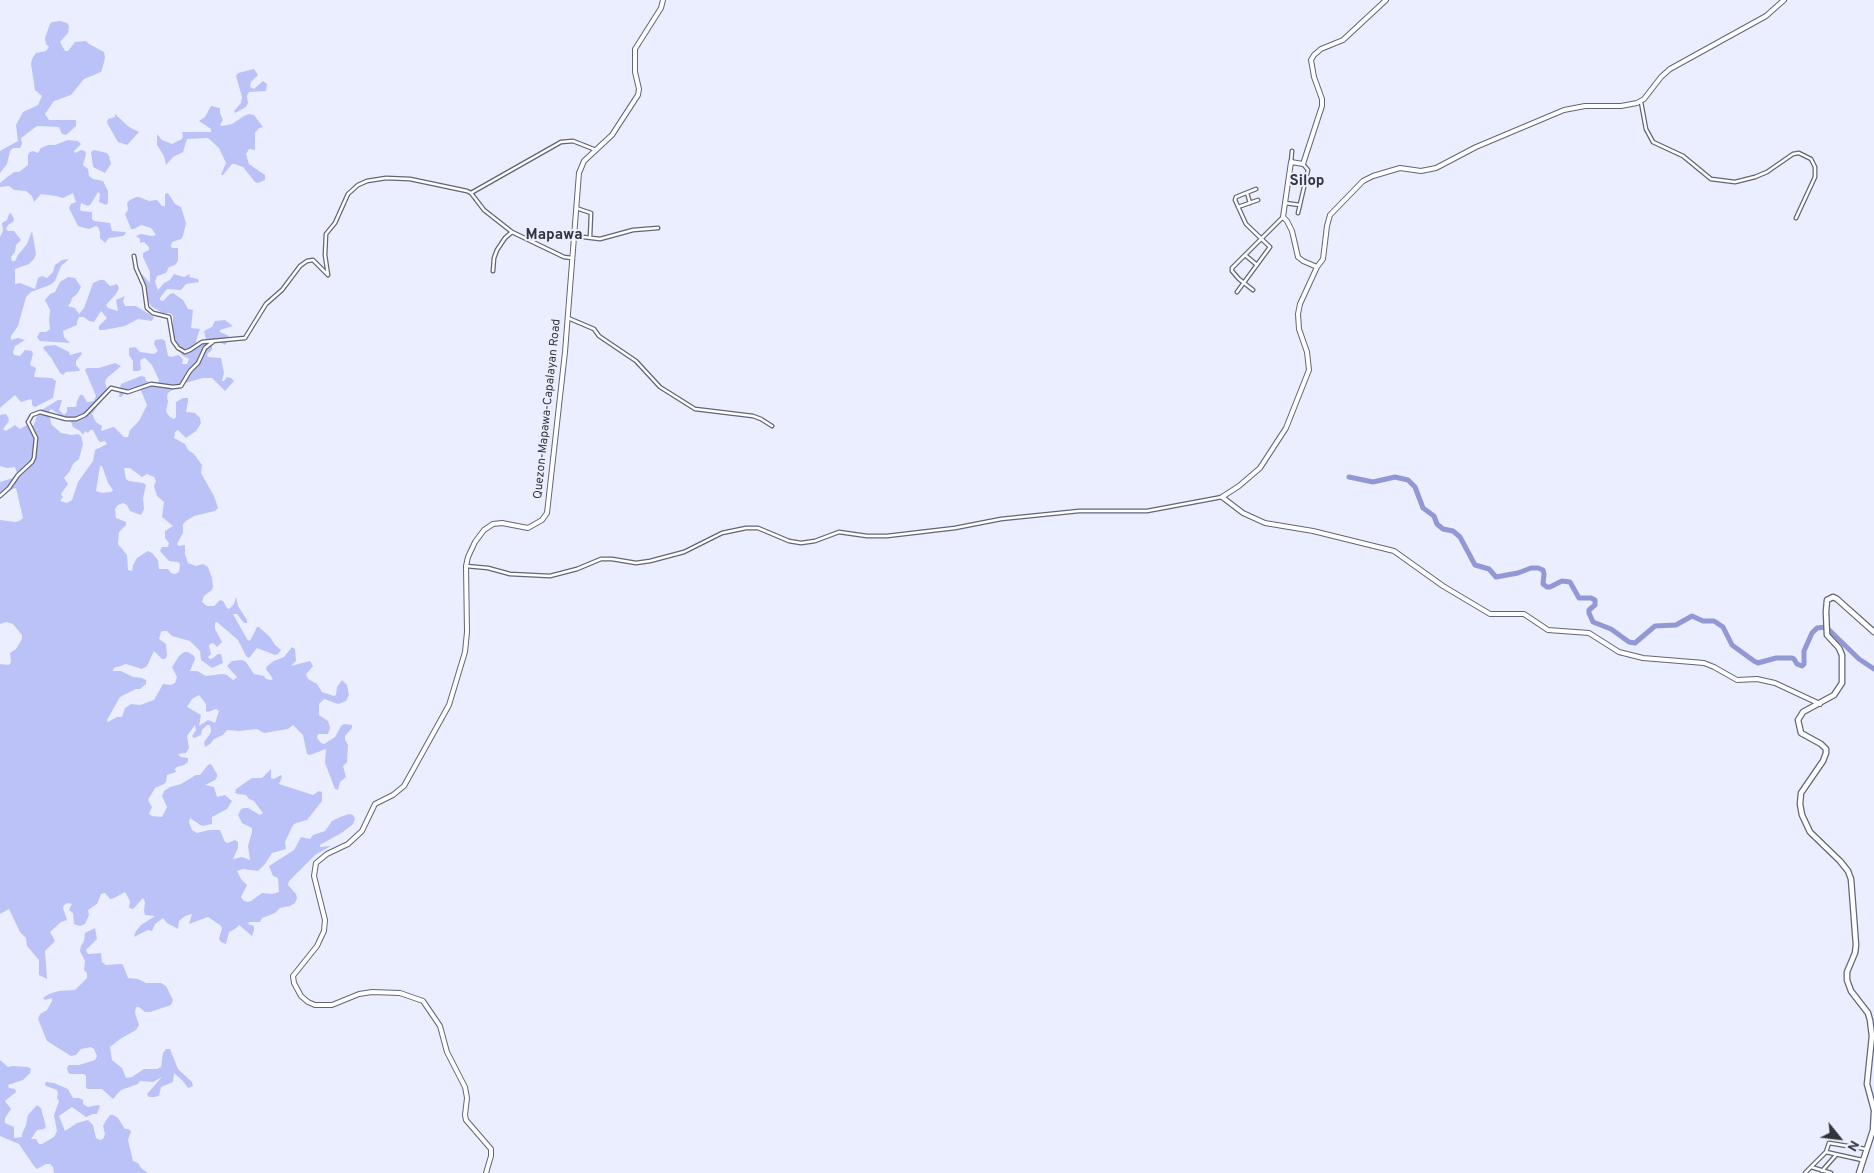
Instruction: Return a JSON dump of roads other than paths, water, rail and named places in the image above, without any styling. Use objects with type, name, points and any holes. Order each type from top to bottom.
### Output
[{"type":"main road","points":[[1859,1173],[1873,1130],[1874,1111],[1867,1084],[1872,1036],[1870,1020],[1868,1013],[1850,991],[1847,980],[1847,972],[1855,953],[1856,944],[1851,879],[1848,871],[1840,861],[1808,830],[1800,808],[1800,799],[1804,788],[1820,766],[1826,749],[1821,744],[1801,733],[1798,720],[1803,712],[1820,704],[1837,692],[1841,687],[1843,679],[1842,655],[1839,648],[1828,637],[1826,632],[1827,600],[1835,598],[1874,632]]},
{"type":"street","name":"Quezon-Mapawa-Capalayan Road","points":[[486,1173],[492,1156],[491,1149],[466,1120],[464,1115],[467,1098],[465,1087],[447,1052],[440,1026],[423,1001],[400,994],[372,992],[359,994],[332,1005],[315,1005],[304,1000],[293,980],[296,972],[317,946],[324,931],[325,920],[314,876],[316,863],[327,854],[348,844],[364,828],[375,804],[393,795],[404,786],[449,705],[466,648],[466,566],[475,542],[481,532],[488,526],[498,523],[528,528],[542,520],[547,513],[558,422],[568,318],[575,208],[581,165],[615,131],[638,95],[635,49],[662,8],[663,0]]},
{"type":"street","points":[[1302,164],[1319,119],[1322,102],[1312,70],[1311,63],[1314,55],[1321,49],[1343,40],[1386,0]]},
{"type":"street","points":[[466,566],[488,568],[510,574],[550,576],[577,569],[601,559],[636,563],[650,561],[684,552],[722,533],[746,528],[758,528],[789,541],[801,543],[814,541],[839,532],[867,536],[886,536],[948,529],[1001,519],[1079,511],[1147,511],[1222,497],[1239,486],[1260,468],[1283,434],[1307,375],[1309,365],[1307,352],[1299,334],[1298,314],[1303,298],[1324,256],[1330,216],[1367,179],[1400,168],[1421,172],[1436,168],[1476,147],[1564,110],[1585,106],[1627,106],[1641,102],[1670,69],[1766,16],[1784,0]]},
{"type":"street","points":[[1641,102],[1646,129],[1653,142],[1683,156],[1711,179],[1729,182],[1755,177],[1767,172],[1778,162],[1793,154],[1804,154],[1815,167],[1815,177],[1796,218]]},
{"type":"street","points":[[472,193],[516,166],[561,142],[573,141],[596,150]]},
{"type":"street","points":[[1253,290],[1243,283],[1232,270],[1283,216],[1292,151]]},
{"type":"street","points":[[1290,162],[1302,164],[1308,169],[1298,213]]},
{"type":"street","points":[[1288,176],[1305,182]]},
{"type":"street","points":[[134,256],[136,268],[143,283],[147,308],[155,314],[169,317],[173,339],[178,348],[187,352],[202,342],[245,338],[266,304],[279,293],[306,261],[313,260],[328,275],[325,255],[326,234],[336,223],[345,198],[358,185],[372,180],[410,179],[472,193],[484,210],[512,232],[564,257],[572,258]]},
{"type":"street","points":[[1237,292],[1270,246],[1246,224],[1238,208],[1236,198],[1256,190]]},
{"type":"street","points":[[1247,193],[1250,202]]},
{"type":"street","points":[[1238,208],[1258,200]]},
{"type":"street","points":[[1285,202],[1300,205]]},
{"type":"street","points":[[575,208],[591,213],[590,237]]},
{"type":"street","points":[[1283,216],[1290,226],[1297,255],[1302,261],[1317,267]]},
{"type":"street","points":[[573,236],[604,238],[633,230],[658,228]]},
{"type":"street","points":[[492,270],[497,250],[512,232]]},
{"type":"street","points":[[1246,255],[1257,264]]},
{"type":"street","points":[[568,318],[594,329],[599,336],[636,361],[660,387],[695,409],[753,416],[762,419],[772,426]]},
{"type":"street","points":[[0,496],[33,460],[36,438],[28,422],[34,413],[40,412],[66,419],[76,419],[85,415],[110,388],[128,392],[151,384],[173,387],[181,386],[190,371],[200,361],[204,348],[215,340]]},
{"type":"street","points":[[1222,497],[1242,513],[1265,522],[1313,531],[1394,551],[1443,586],[1490,614],[1524,614],[1548,630],[1589,633],[1620,652],[1643,658],[1704,663],[1738,680],[1757,680],[1774,683],[1820,704]]},
{"type":"street","points":[[1805,1173],[1826,1152],[1829,1143],[1866,1149]]},
{"type":"street","points":[[1826,1152],[1862,1160]]},
{"type":"street","points":[[1822,1171],[1836,1155]]},
{"type":"street","points":[[1810,1167],[1831,1173]]},
{"type":"waterway","points":[[1349,477],[1373,482],[1395,477],[1408,480],[1415,487],[1423,508],[1434,516],[1437,524],[1443,529],[1453,531],[1460,537],[1475,565],[1489,569],[1496,577],[1538,568],[1543,570],[1543,584],[1547,587],[1562,581],[1570,582],[1579,598],[1595,600],[1595,605],[1589,610],[1593,622],[1611,629],[1629,642],[1635,643],[1655,626],[1676,625],[1692,616],[1703,621],[1714,621],[1723,627],[1732,645],[1758,663],[1776,658],[1792,658],[1797,664],[1802,666],[1804,664],[1804,651],[1812,633],[1817,628],[1826,627],[1859,659],[1874,669]]},
{"type":"district","name":"Silop","points":[[1307,182]]},
{"type":"district","name":"Mapawa","points":[[554,236]]}]
